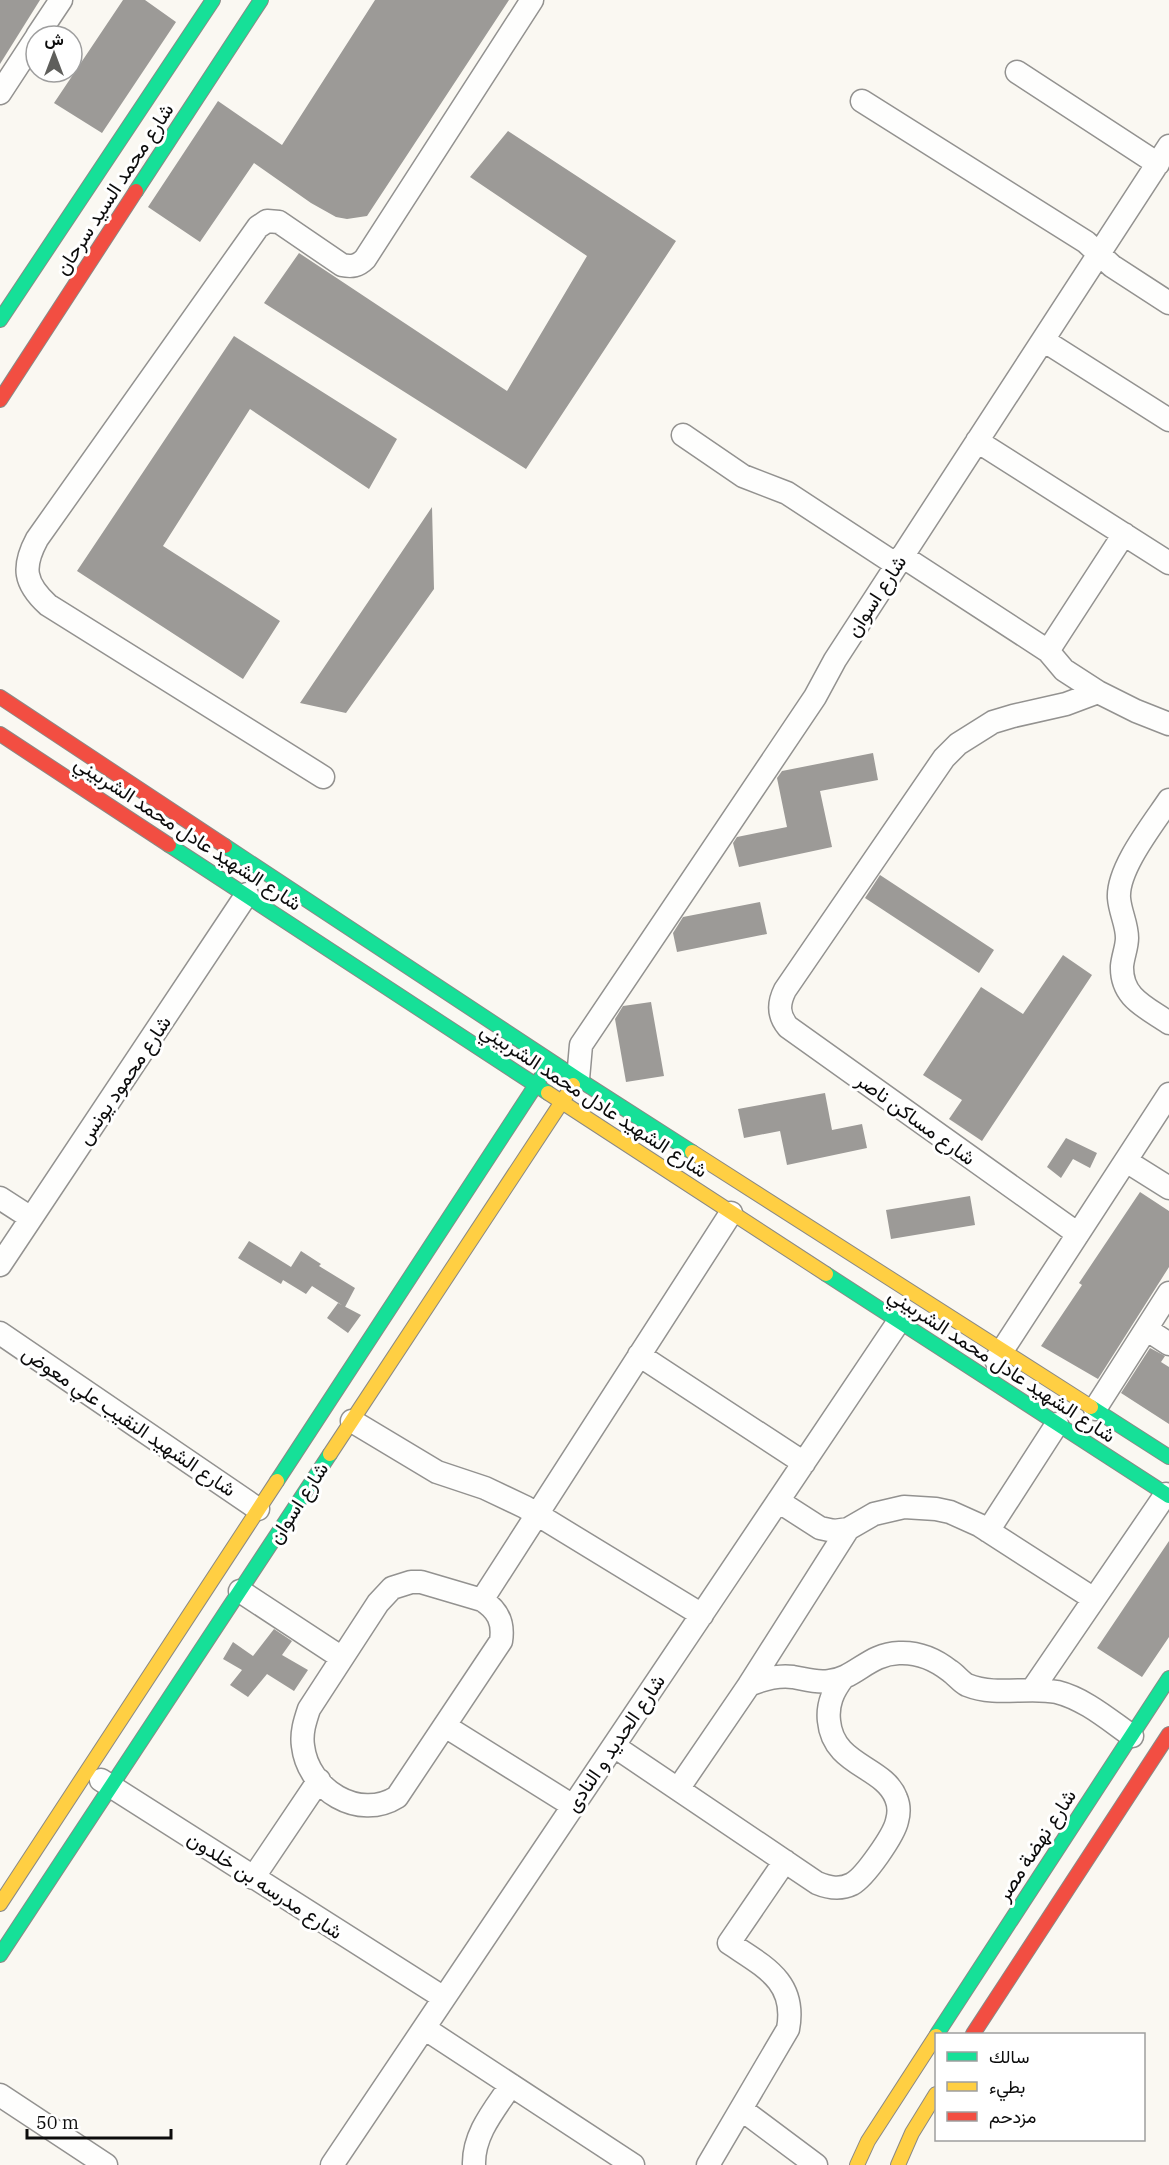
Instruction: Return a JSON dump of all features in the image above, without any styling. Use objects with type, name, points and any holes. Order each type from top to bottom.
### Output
[{"type":"street","points":[[45,24],[61,0]]},
{"type":"street","name":"شارع محمد السيد سرحان","points":[[0,320],[23,295],[213,0]]},
{"type":"street","name":"شارع محمد السيد سرحان","points":[[0,400],[49,314],[261,0]]},
{"type":"street","points":[[323,777],[48,605],[34,592],[27,574],[28,555],[37,539],[258,227],[267,221],[279,222],[342,265],[354,266],[365,259],[532,0]]},
{"type":"street","points":[[0,93],[24,57]]},
{"type":"street","points":[[1017,72],[1163,155]]},
{"type":"street","points":[[862,101],[1086,242],[1112,266],[1169,303]]},
{"type":"street","name":"شارع اسوان","points":[[0,1904],[551,1061],[581,1045],[815,697],[835,660],[899,560],[1163,155]]},
{"type":"street","points":[[1043,340],[1169,420]]},
{"type":"street","points":[[683,435],[743,476],[787,493],[1048,651],[1064,670],[1098,692],[1169,724]]},
{"type":"street","points":[[977,441],[1169,562]]},
{"type":"street","points":[[1048,651],[1124,534]]},
{"type":"street","name":"شارع مساكن ناصر","points":[[1078,1234],[788,1027],[780,1016],[779,1009],[785,990],[931,774],[958,744],[993,722],[1066,704],[1098,692]]},
{"type":"street","name":"شارع الشهيد عادل محمد الشربيني","points":[[0,697],[578,1079],[1169,1456]]},
{"type":"street","name":"شارع الشهيد عادل محمد الشربيني","points":[[0,734],[731,1213],[1167,1495]]},
{"type":"street","points":[[1169,800],[1123,873],[1119,896],[1127,930],[1122,962],[1124,983],[1135,1000],[1169,1023]]},
{"type":"street","name":"شارع محمود يونس","points":[[0,1265],[247,894]]},
{"type":"street","name":"شارع اسوان","points":[[0,1955],[578,1079],[581,1045]]},
{"type":"street","points":[[985,1377],[1169,1094]]},
{"type":"street","points":[[1126,1161],[1169,1188]]},
{"type":"street","points":[[0,1198],[31,1218]]},
{"type":"street","points":[[482,1600],[731,1213]]},
{"type":"street","points":[[1095,1409],[1169,1293]]},
{"type":"street","name":"شارع الحديد و النادى","points":[[332,2165],[899,1321]]},
{"type":"street","points":[[1146,1329],[1169,1344]]},
{"type":"street","name":"شارع الشهيد النقيب علي معوض","points":[[0,1333],[258,1509]]},
{"type":"street","points":[[639,1355],[804,1463]]},
{"type":"street","points":[[352,1421],[427,1467],[498,1494],[537,1514],[702,1615]]},
{"type":"street","points":[[988,1531],[1057,1424]]},
{"type":"street","points":[[1032,1690],[1167,1495]]},
{"type":"street","points":[[778,1501],[819,1528],[834,1532],[848,1529],[874,1514],[904,1508],[920,1507],[950,1512],[988,1531],[1094,1599]]},
{"type":"street","points":[[678,1790],[749,1685],[848,1529]]},
{"type":"street","points":[[421,1582],[482,1600],[500,1617],[501,1641],[398,1797],[387,1803],[362,1806],[338,1797],[319,1780],[306,1758],[303,1746],[304,1721],[309,1709],[385,1595],[401,1584],[421,1582]]},
{"type":"street","points":[[240,1591],[342,1658]]},
{"type":"street","points":[[749,1685],[778,1676],[820,1682],[843,1678],[875,1658],[911,1653],[936,1661],[965,1684],[981,1689],[998,1692],[1032,1690],[1056,1692],[1074,1698],[1132,1736]]},
{"type":"street","points":[[614,1746],[824,1886],[832,1888],[847,1886],[866,1872],[894,1830],[898,1820],[898,1809],[891,1788],[850,1758],[833,1738],[828,1713],[833,1695],[843,1678]]},
{"type":"street","name":"شارع نهضة مصر","points":[[938,2033],[1169,1678]]},
{"type":"street","points":[[445,1726],[573,1806]]},
{"type":"street","points":[[975,2033],[1169,1734]]},
{"type":"street","name":"شارع مدرسه بن خلدون","points":[[86,1772],[112,1786],[444,1998]]},
{"type":"street","points":[[253,1878],[319,1780]]},
{"type":"street","points":[[708,2165],[788,2029],[790,2009],[785,1989],[779,1980],[729,1943],[785,1861]]},
{"type":"street","points":[[999,1937],[1006,1947],[1016,1951],[1027,1950]]},
{"type":"street","points":[[967,1989],[976,1983],[982,1983],[992,1987],[997,1997]]},
{"type":"street","points":[[424,2028],[633,2165]]},
{"type":"street","name":"شارع نهضة مصر","points":[[857,2165],[868,2141],[935,2038]]},
{"type":"street","points":[[474,2165],[480,2133],[511,2085]]},
{"type":"street","points":[[0,2095],[106,2165]]},
{"type":"street","points":[[898,2165],[912,2133],[935,2096]]},
{"type":"street","points":[[741,2109],[816,2165]]},
{"type":"street","points":[[848,2165],[868,2141]]},
{"type":"building","points":[[0,0],[40,0],[24,24],[0,64]]},
{"type":"building","points":[[123,0],[145,0],[176,22],[102,133],[54,103],[67,84],[84,84],[84,58]]},
{"type":"building","points":[[375,0],[509,0],[367,216],[347,219],[336,217],[311,203],[254,163],[200,242],[148,207],[218,101],[282,145]]},
{"type":"building","points":[[508,131],[676,241],[526,469],[264,303],[299,253],[507,391],[587,256],[470,177]]},
{"type":"building","points":[[234,336],[397,439],[369,489],[250,409],[163,546],[280,621],[243,679],[77,571]]},
{"type":"building","points":[[432,507],[434,589],[346,713],[300,703]]},
{"type":"building","points":[[873,753],[878,780],[820,791],[832,847],[739,867],[733,843],[737,837],[787,827],[777,778],[782,771]]},
{"type":"building","points":[[880,875],[994,950],[979,973],[865,898]]},
{"type":"building","points":[[760,902],[767,934],[677,952],[673,933],[683,917]]},
{"type":"building","points":[[1063,955],[1092,975],[982,1141],[949,1119],[962,1100],[923,1075],[981,987],[1023,1014]]},
{"type":"building","points":[[651,1002],[664,1076],[626,1082],[615,1019],[623,1006]]},
{"type":"building","points":[[825,1093],[832,1130],[862,1124],[867,1148],[787,1165],[780,1131],[744,1138],[738,1109]]},
{"type":"building","points":[[1066,1138],[1097,1153],[1090,1168],[1073,1159],[1061,1178],[1047,1167]]},
{"type":"building","points":[[1140,1192],[1169,1211],[1169,1267],[1098,1379],[1041,1346],[1082,1285],[1079,1283]]},
{"type":"building","points":[[970,1196],[975,1225],[891,1239],[886,1210]]},
{"type":"building","points":[[249,1241],[291,1267],[301,1251],[321,1264],[319,1266],[355,1288],[345,1307],[312,1286],[306,1294],[283,1280],[281,1284],[238,1258]]},
{"type":"building","points":[[338,1303],[361,1315],[348,1333],[327,1318]]},
{"type":"building","points":[[1150,1348],[1165,1356],[1161,1362],[1169,1367],[1169,1424],[1121,1393]]},
{"type":"building","points":[[1169,1541],[1169,1637],[1142,1677],[1097,1648]]},
{"type":"building","points":[[274,1629],[292,1641],[282,1655],[308,1670],[294,1691],[267,1674],[248,1697],[230,1685],[242,1670],[223,1659],[233,1642],[253,1656]]},
{"type":"traffic: fast","points":[[0,320],[213,0]]},
{"type":"traffic: fast","points":[[136,191],[261,0]]},
{"type":"traffic: fast","points":[[169,845],[548,1093]]},
{"type":"traffic: fast","points":[[225,846],[692,1152]]},
{"type":"traffic: fast","points":[[277,1481],[547,1068]]},
{"type":"traffic: fast","points":[[826,1274],[1169,1496]]},
{"type":"traffic: fast","points":[[1091,1407],[1169,1457]]},
{"type":"traffic: fast","points":[[0,1955],[330,1454]]},
{"type":"traffic: fast","points":[[938,2033],[1169,1678]]},
{"type":"traffic: slow","points":[[330,1454],[573,1085]]},
{"type":"traffic: slow","points":[[548,1093],[826,1274]]},
{"type":"traffic: slow","points":[[692,1152],[1091,1407]]},
{"type":"traffic: slow","points":[[0,1904],[277,1481]]},
{"type":"traffic: slow","points":[[857,2165],[868,2141],[935,2038]]},
{"type":"traffic: slow","points":[[898,2165],[912,2133],[935,2096]]},
{"type":"traffic: jam","points":[[0,400],[136,191]]},
{"type":"traffic: jam","points":[[0,697],[225,846]]},
{"type":"traffic: jam","points":[[0,734],[169,845]]},
{"type":"traffic: jam","points":[[974,2033],[1169,1734]]}]
